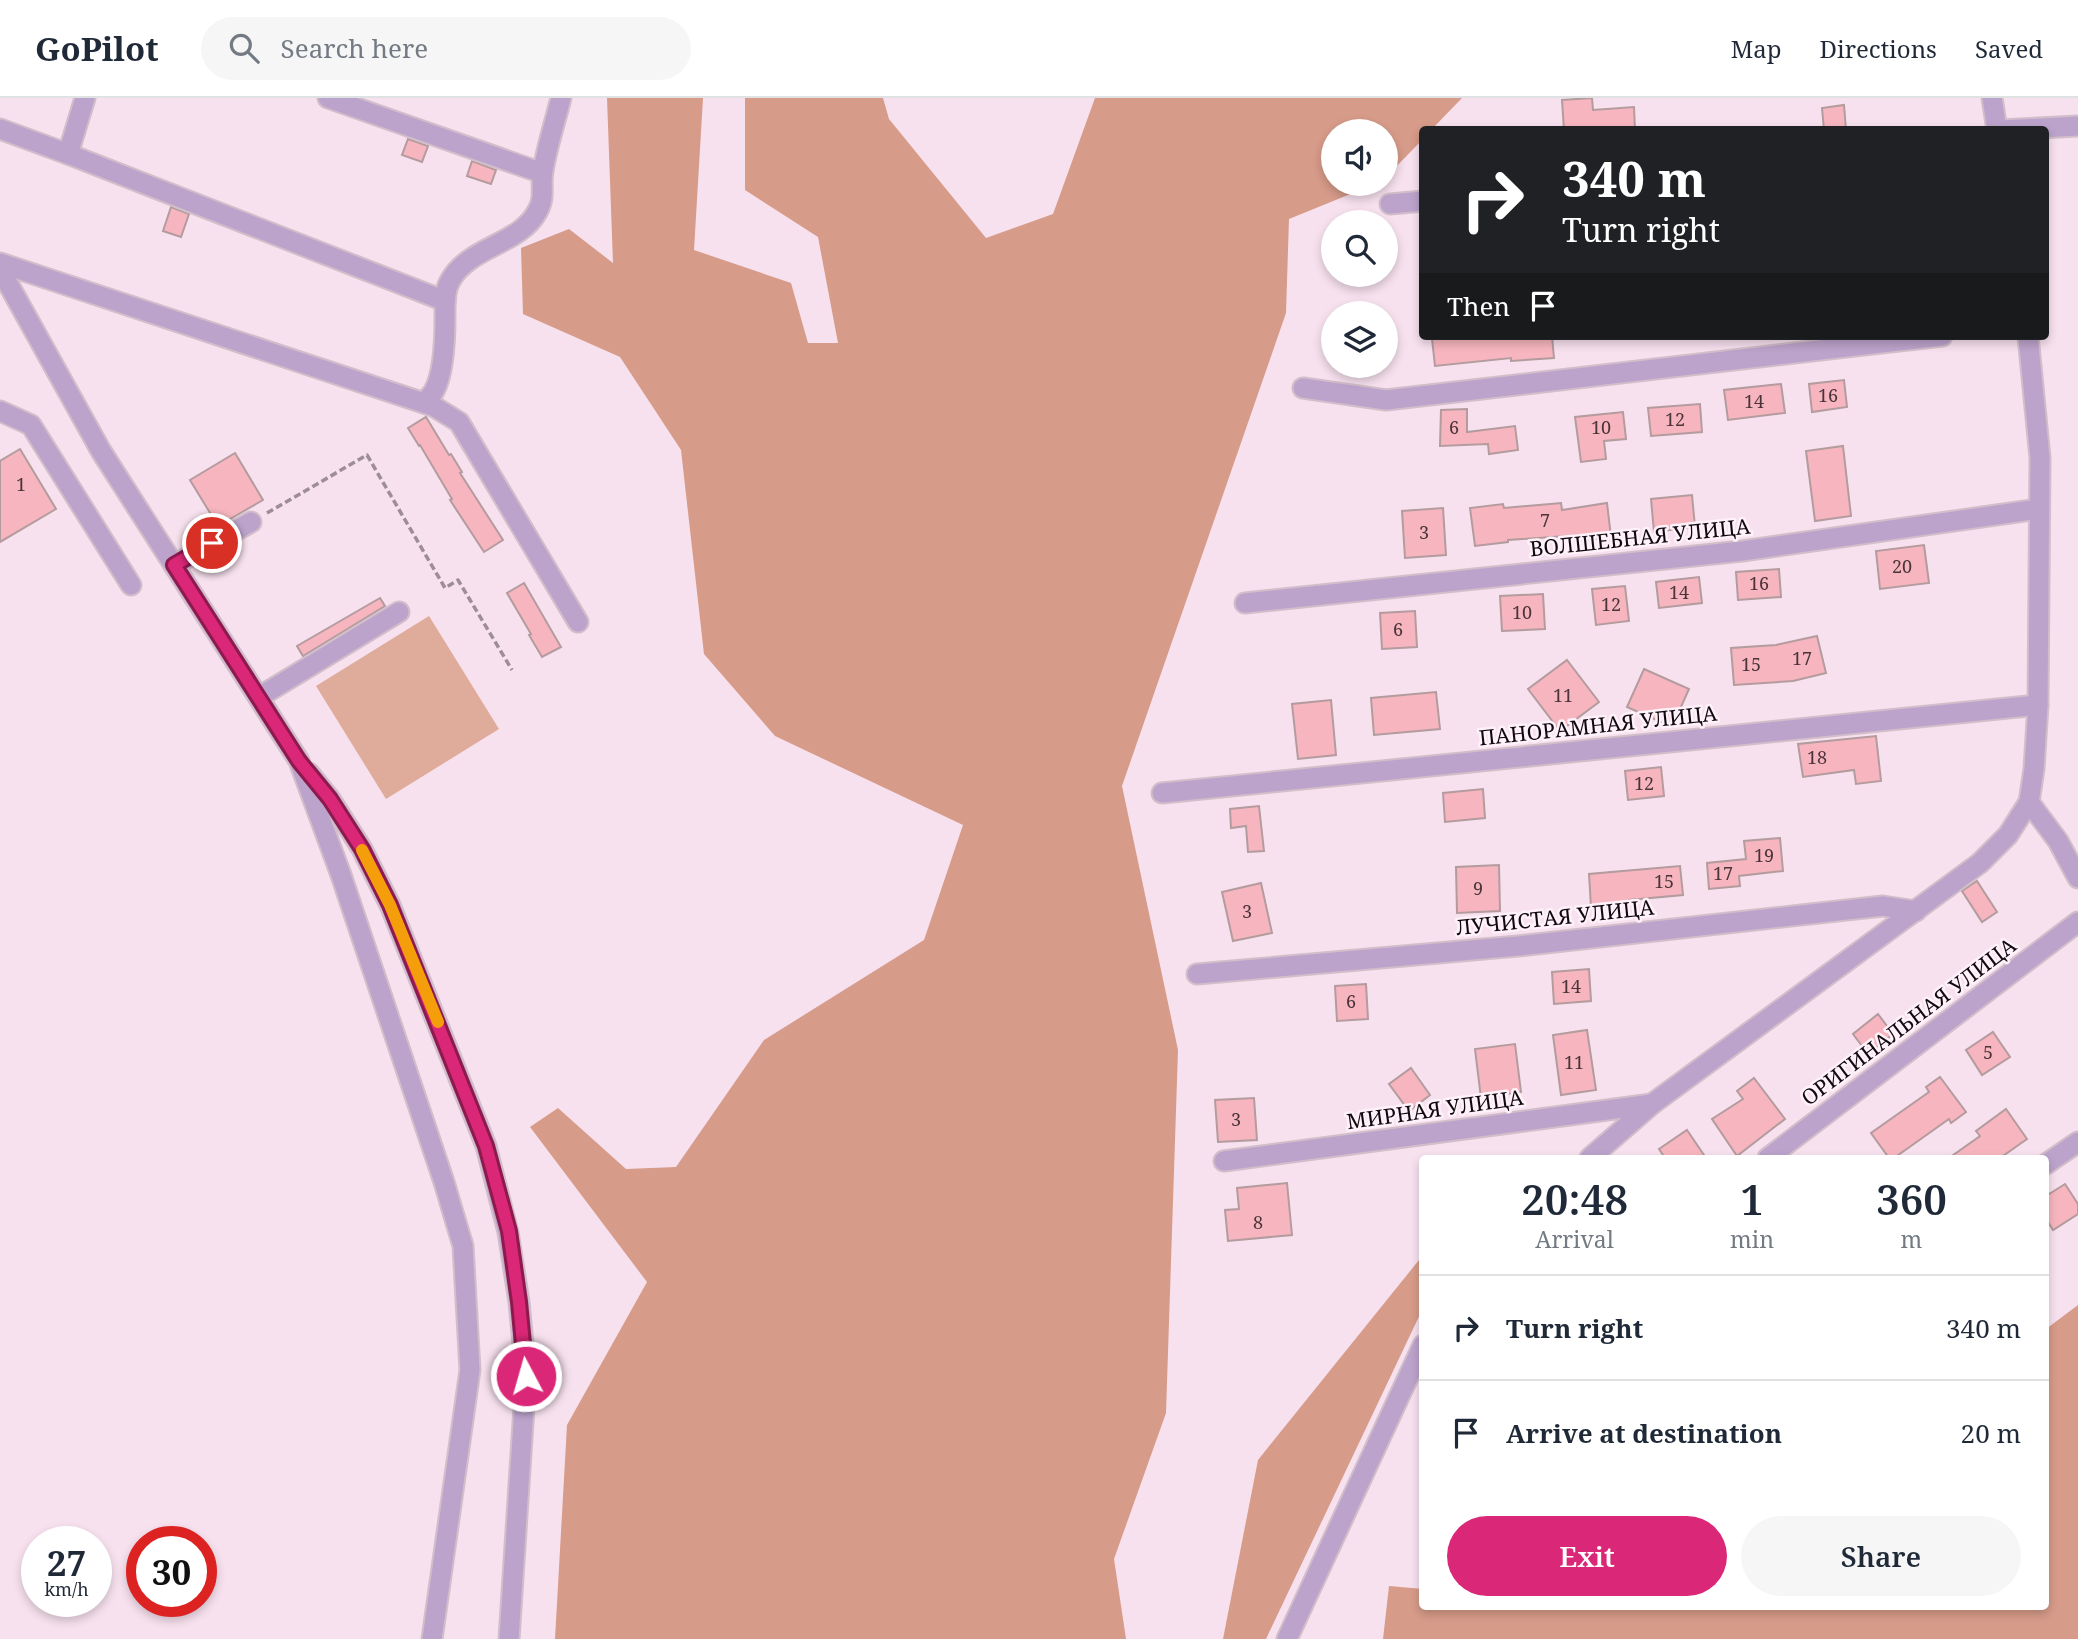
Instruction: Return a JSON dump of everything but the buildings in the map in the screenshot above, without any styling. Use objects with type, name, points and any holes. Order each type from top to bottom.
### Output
[{"type":"street","points":[[68,154],[85,98]]},
{"type":"street","points":[[328,98],[542,173]]},
{"type":"street","points":[[424,403],[434,392],[439,378],[445,330],[445,300],[449,282],[460,268],[484,250],[522,229],[537,213],[544,194],[542,173],[561,98]]},
{"type":"street","points":[[1992,98],[1998,126]]},
{"type":"street","points":[[2049,127],[2078,126]]},
{"type":"street","points":[[0,129],[445,300]]},
{"type":"street","points":[[1390,204],[1419,201]]},
{"type":"street","points":[[0,263],[433,406],[459,422],[578,622]]},
{"type":"street","points":[[0,269],[101,451],[299,761],[330,799],[355,839],[390,905],[486,1146],[509,1231],[526,1376],[509,1639]]},
{"type":"street","points":[[1303,388],[1386,400],[1907,340]]},
{"type":"street","points":[[1593,1155],[1652,1104],[1980,863],[2008,835],[2029,802],[2038,705],[2040,458],[2028,340]]},
{"type":"street","points":[[0,411],[31,425],[131,585]]},
{"type":"street","name":"ВОЛШЕБНАЯ УЛИЦА","points":[[1245,603],[1742,551],[2039,509]]},
{"type":"street","points":[[174,565],[251,522]]},
{"type":"street","points":[[259,697],[399,612]]},
{"type":"street","name":"ПАНОРАМНАЯ УЛИЦА","points":[[1162,793],[2038,705]]},
{"type":"street","points":[[299,761],[346,887],[463,1246],[470,1370],[432,1639]]},
{"type":"street","points":[[2029,802],[2058,841],[2078,878]]},
{"type":"street","name":"ЛУЧИСТАЯ УЛИЦА","points":[[1197,974],[1518,946],[1883,906],[1916,911]]},
{"type":"street","name":"ОРИГИНАЛЬНАЯ УЛИЦА","points":[[1772,1155],[2078,922]]},
{"type":"street","name":"МИРНАЯ УЛИЦА","points":[[1224,1161],[1652,1104]]},
{"type":"street","points":[[2049,1162],[2078,1142]]},
{"type":"street","points":[[1287,1639],[1419,1354]]},
{"type":"path","points":[[251,522],[367,455],[445,588],[458,580],[512,670]]},
{"type":"shaded area","points":[[607,98],[703,98],[694,250],[791,283],[808,343],[838,343],[818,237],[745,190],[745,98],[883,98],[889,119],[986,238],[1053,214],[1095,98],[1462,98],[1435,126],[1419,126],[1419,143],[1398,165],[1398,119],[1321,119],[1321,196],[1346,196],[1289,219],[1286,313],[1122,786],[1178,1050],[1166,1413],[1114,1559],[1126,1639],[555,1639],[567,1425],[647,1282],[530,1127],[558,1108],[626,1169],[676,1167],[764,1040],[924,940],[963,825],[775,736],[704,654],[681,450],[620,357],[523,314],[521,248],[569,229],[613,263]]},
{"type":"shaded area","points":[[429,616],[499,729],[386,799],[316,686]]},
{"type":"shaded area","points":[[1419,1260],[1419,1316],[1266,1639],[1223,1639],[1258,1460]]},
{"type":"shaded area","points":[[2078,1305],[2078,1639],[1383,1639],[1389,1586],[1419,1589],[1419,1610],[2049,1610],[2049,1327]]},
{"type":"slow traffic","points":[[362,850],[390,905],[438,1022]]},
{"type":"route","points":[[212,543],[174,565],[299,761],[330,799],[362,849],[390,905],[486,1146],[509,1231],[526,1376]]}]
